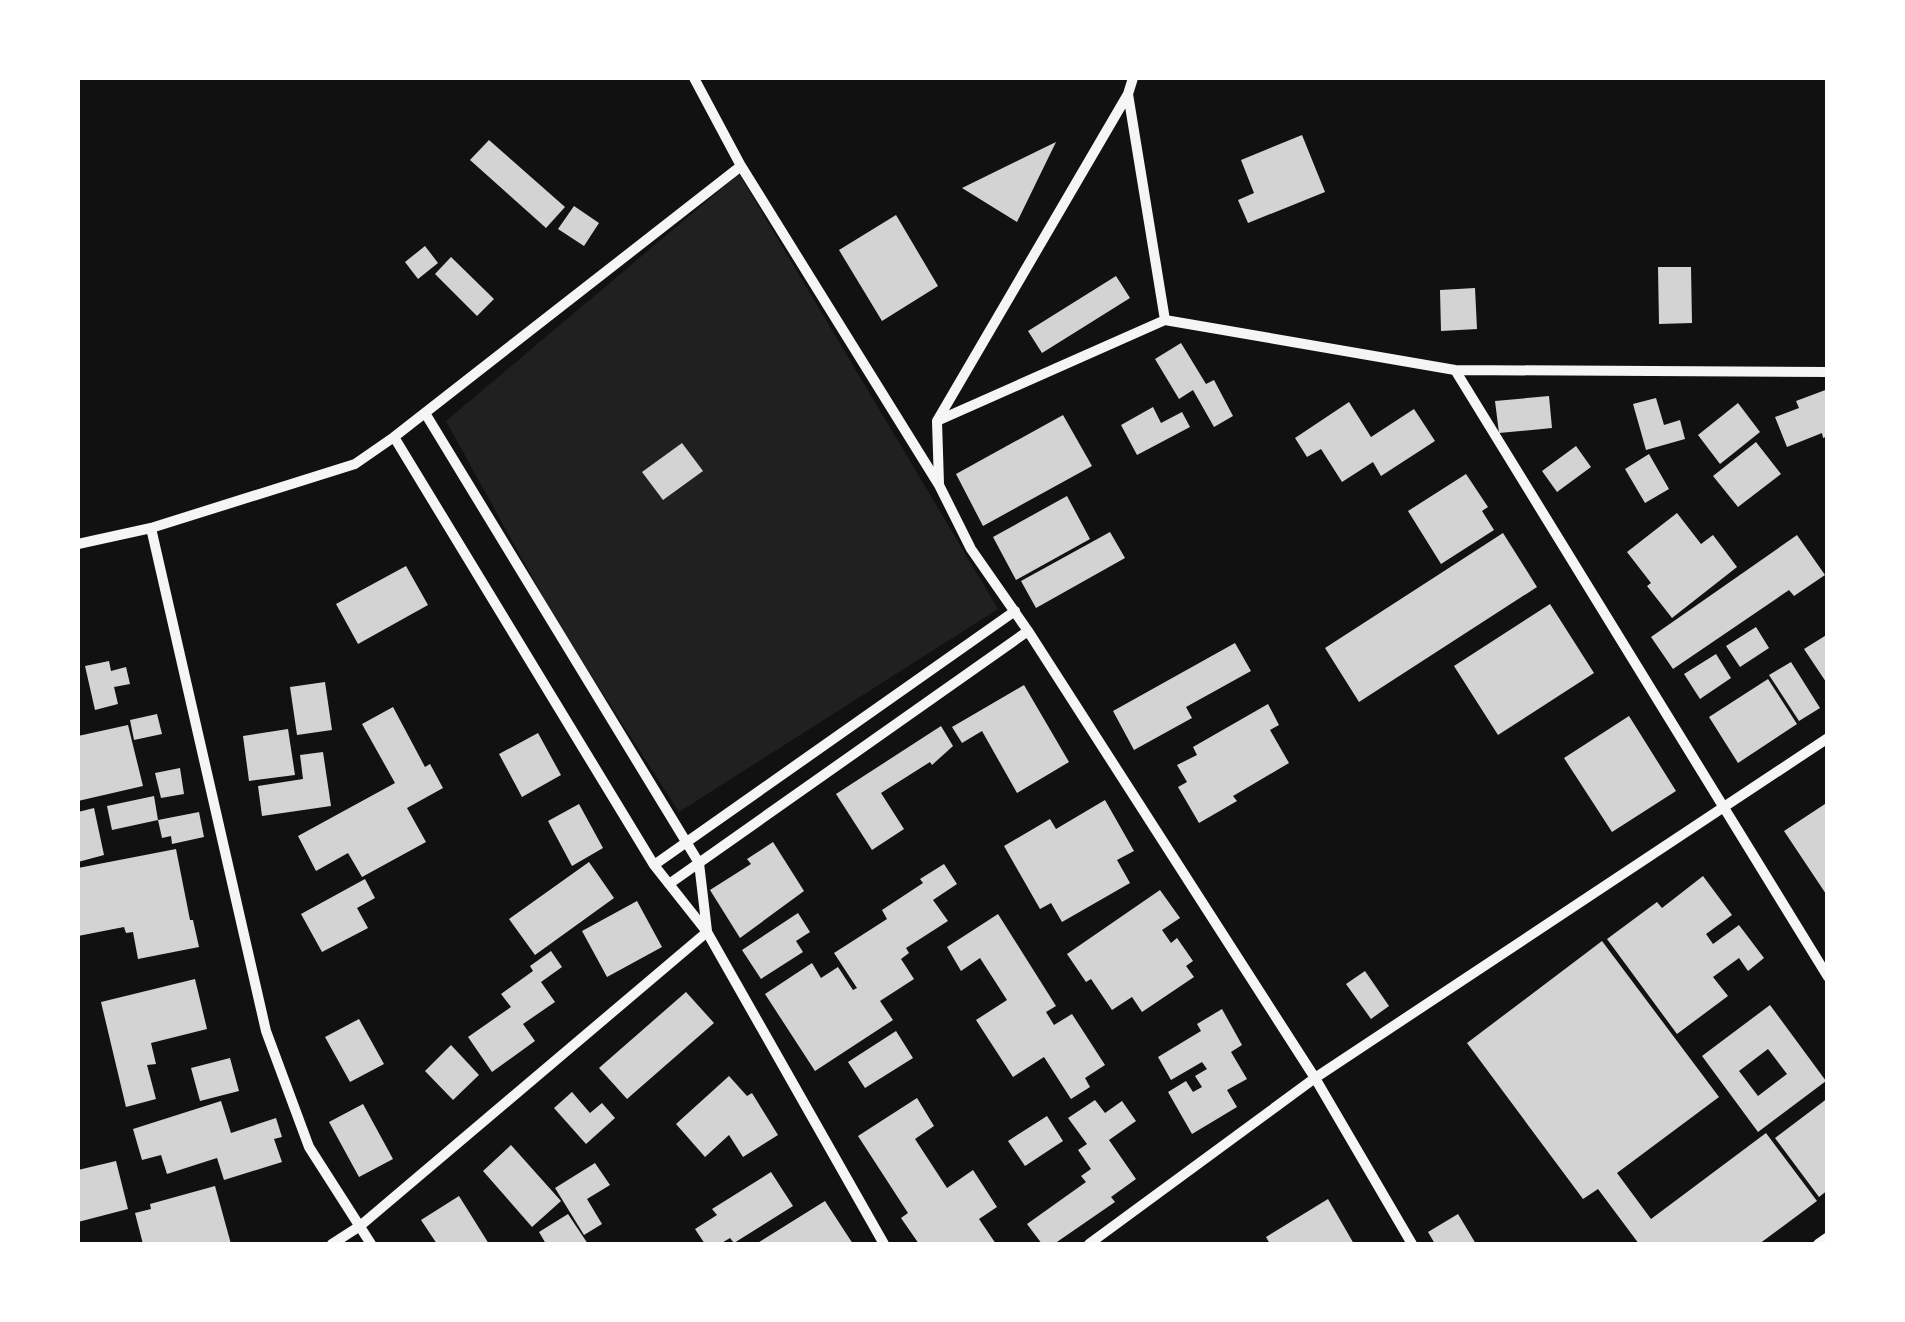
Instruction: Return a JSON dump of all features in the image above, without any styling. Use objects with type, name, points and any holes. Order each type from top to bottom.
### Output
[{"type":"street","points":[[694,78],[740,166],[938,484],[971,549],[1015,610],[1315,1078],[1412,1244]]},
{"type":"street","points":[[938,484],[938,422],[1128,94],[1133,78]]},
{"type":"street","points":[[1128,94],[1165,320]]},
{"type":"street","points":[[78,544],[150,528],[356,464],[740,166]]},
{"type":"street","points":[[938,422],[1165,320],[1455,370],[1828,372]]},
{"type":"street","points":[[1455,370],[1828,977]]},
{"type":"street","points":[[425,413],[699,862],[708,932]]},
{"type":"street","points":[[394,437],[654,865],[708,932],[884,1244]]},
{"type":"street","points":[[150,528],[266,1031],[309,1147],[371,1244]]},
{"type":"street","points":[[654,865],[1015,610]]},
{"type":"street","points":[[669,884],[1028,631]]},
{"type":"street","points":[[1089,1244],[1315,1078],[1828,738]]},
{"type":"street","points":[[332,1244],[360,1226],[708,932]]},
{"type":"street","points":[[1818,1244],[1828,1237]]},
{"type":"shaded area","points":[[739,174],[998,609],[679,812],[557,622],[446,421]]},
{"type":"building","points":[[1302,135],[1325,192],[1248,223],[1238,200],[1254,193],[1241,160]]},
{"type":"building","points":[[489,140],[565,207],[546,228],[470,160]]},
{"type":"building","points":[[1056,142],[1017,222],[962,188]]},
{"type":"building","points":[[574,206],[599,223],[584,246],[558,229]]},
{"type":"building","points":[[896,215],[938,286],[882,321],[839,250]]},
{"type":"building","points":[[425,246],[438,263],[418,279],[405,262]]},
{"type":"building","points":[[451,257],[494,299],[477,316],[435,274]]},
{"type":"building","points":[[1658,267],[1691,267],[1692,323],[1659,324]]},
{"type":"building","points":[[1116,276],[1130,298],[1042,353],[1028,331]]},
{"type":"building","points":[[1475,288],[1477,329],[1441,331],[1440,290]]},
{"type":"building","points":[[1181,343],[1206,384],[1214,380],[1233,416],[1214,427],[1193,390],[1179,399],[1155,359]]},
{"type":"building","points":[[1828,389],[1828,436],[1823,438],[1822,433],[1787,447],[1775,417],[1799,408],[1796,401]]},
{"type":"building","points":[[1549,396],[1552,428],[1499,433],[1495,401]]},
{"type":"building","points":[[1656,398],[1664,425],[1680,420],[1685,439],[1646,450],[1633,404]]},
{"type":"building","points":[[1349,402],[1371,437],[1414,409],[1435,441],[1381,476],[1373,462],[1342,482],[1321,449],[1307,457],[1295,438]]},
{"type":"building","points":[[1738,403],[1760,432],[1720,464],[1698,435]]},
{"type":"building","points":[[1153,407],[1161,423],[1182,412],[1190,427],[1137,455],[1121,425]]},
{"type":"building","points":[[1063,415],[1092,466],[983,526],[956,474]]},
{"type":"building","points":[[1756,442],[1781,474],[1738,507],[1713,476]]},
{"type":"building","points":[[682,443],[703,471],[663,500],[642,472]]},
{"type":"building","points":[[1576,446],[1591,467],[1557,492],[1542,471]]},
{"type":"building","points":[[1649,454],[1669,489],[1645,503],[1625,469]]},
{"type":"building","points":[[1466,474],[1488,507],[1482,511],[1494,530],[1441,564],[1408,511]]},
{"type":"building","points":[[1067,496],[1090,539],[1016,580],[993,537]]},
{"type":"building","points":[[1677,513],[1701,544],[1713,535],[1737,567],[1672,618],[1627,552]]},
{"type":"building","points":[[1110,532],[1125,558],[1036,608],[1021,581]]},
{"type":"building","points":[[1503,533],[1537,587],[1359,702],[1325,648]]},
{"type":"building","points":[[1797,535],[1825,575],[1794,596],[1789,590],[1673,669],[1651,637]]},
{"type":"building","points":[[406,566],[428,605],[358,644],[336,604]]},
{"type":"building","points":[[1550,604],[1594,673],[1498,735],[1454,666]]},
{"type":"building","points":[[1756,627],[1769,648],[1740,667],[1726,646]]},
{"type":"building","points":[[1828,634],[1828,685],[1804,649]]},
{"type":"building","points":[[1235,643],[1251,671],[1186,707],[1192,718],[1134,750],[1113,711]]},
{"type":"building","points":[[1716,654],[1731,678],[1700,699],[1684,674]]},
{"type":"building","points":[[109,661],[111,671],[126,667],[130,684],[114,687],[118,704],[95,710],[85,666]]},
{"type":"building","points":[[1791,662],[1820,708],[1799,721],[1769,675]]},
{"type":"building","points":[[1768,679],[1797,724],[1738,763],[1709,717]]},
{"type":"building","points":[[325,682],[332,730],[297,735],[290,687]]},
{"type":"building","points":[[1024,685],[1069,762],[1017,793],[982,731],[962,743],[952,727]]},
{"type":"building","points":[[1268,704],[1279,725],[1270,730],[1289,763],[1233,796],[1237,801],[1199,823],[1178,787],[1187,782],[1177,765],[1197,755],[1193,747]]},
{"type":"building","points":[[393,707],[425,767],[430,764],[443,788],[407,808],[426,842],[362,877],[348,853],[316,871],[298,836],[395,783],[362,724]]},
{"type":"building","points":[[157,714],[162,734],[134,740],[130,720]]},
{"type":"building","points":[[1629,716],[1676,791],[1612,832],[1564,758]]},
{"type":"building","points":[[128,725],[143,786],[78,801],[78,736]]},
{"type":"building","points":[[941,726],[953,746],[932,765],[930,762],[881,793],[904,829],[872,850],[836,794]]},
{"type":"building","points":[[288,729],[295,775],[249,781],[243,736]]},
{"type":"building","points":[[538,733],[561,775],[522,797],[499,754]]},
{"type":"building","points":[[323,752],[331,806],[262,816],[258,786],[303,779],[300,755]]},
{"type":"building","points":[[180,768],[184,794],[161,798],[155,773]]},
{"type":"building","points":[[154,796],[158,820],[112,830],[107,806]]},
{"type":"building","points":[[1105,800],[1134,851],[1117,860],[1130,883],[1062,922],[1051,903],[1040,909],[1004,846],[1050,819],[1056,829]]},
{"type":"building","points":[[1828,802],[1828,897],[1784,831]]},
{"type":"building","points":[[579,804],[603,848],[572,866],[548,821]]},
{"type":"building","points":[[94,808],[104,855],[78,862],[78,812]]},
{"type":"building","points":[[199,812],[204,837],[172,844],[171,836],[162,838],[158,820]]},
{"type":"building","points":[[773,842],[804,891],[740,938],[710,890],[751,864],[747,859]]},
{"type":"building","points":[[176,849],[199,947],[138,959],[133,932],[126,933],[124,927],[78,936],[78,868]]},
{"type":"building","points":[[589,862],[614,898],[535,955],[509,919]]},
{"type":"building","points":[[944,864],[957,884],[933,900],[948,921],[906,948],[909,953],[901,959],[914,979],[880,1001],[893,1020],[815,1071],[765,994],[812,963],[821,978],[838,967],[853,990],[857,988],[834,953],[887,919],[882,910]]},
{"type":"building","points":[[1703,876],[1732,915],[1706,934],[1713,944],[1739,925],[1764,958],[1748,971],[1739,958],[1713,977],[1728,996],[1677,1034],[1607,939],[1657,902],[1662,908]]},
{"type":"building","points":[[365,879],[375,898],[357,908],[368,928],[322,952],[301,914]]},
{"type":"building","points":[[1160,890],[1180,918],[1162,930],[1171,943],[1177,938],[1193,961],[1186,966],[1194,977],[1142,1012],[1132,997],[1112,1010],[1091,979],[1086,982],[1067,954]]},
{"type":"building","points":[[637,901],[662,947],[607,977],[582,931]]},
{"type":"building","points":[[798,913],[810,932],[796,941],[803,952],[761,979],[742,950]]},
{"type":"building","points":[[998,914],[1056,1006],[1046,1012],[1054,1025],[1072,1014],[1105,1065],[1085,1078],[1090,1087],[1071,1099],[1044,1057],[1013,1077],[976,1020],[1007,1000],[980,958],[961,971],[947,947]]},
{"type":"building","points":[[1602,941],[1719,1097],[1617,1173],[1651,1219],[1766,1133],[1817,1201],[1759,1244],[1639,1244],[1598,1189],[1583,1199],[1467,1043]]},
{"type":"building","points":[[551,951],[562,967],[541,982],[555,1002],[523,1024],[535,1041],[492,1072],[468,1037],[511,1007],[501,994],[533,971],[530,966]]},
{"type":"building","points":[[1365,971],[1389,1006],[1371,1019],[1346,984]]},
{"type":"building","points":[[195,979],[207,1029],[151,1043],[156,1064],[147,1065],[156,1099],[126,1107],[101,1002]]},
{"type":"building","points":[[686,992],[714,1023],[627,1099],[599,1068]]},
{"type":"building","points":[[1770,1005],[1826,1081],[1758,1132],[1702,1056]],"holes":[[[1768,1049],[1787,1074],[1758,1096],[1739,1071]]]},
{"type":"building","points":[[1222,1009],[1242,1045],[1231,1052],[1247,1079],[1227,1090],[1237,1107],[1192,1134],[1168,1092],[1186,1081],[1193,1092],[1202,1087],[1195,1076],[1207,1069],[1202,1062],[1171,1080],[1158,1057],[1201,1031],[1197,1024]]},
{"type":"building","points":[[359,1019],[384,1064],[350,1082],[325,1037]]},
{"type":"building","points":[[896,1031],[913,1058],[865,1088],[848,1062]]},
{"type":"building","points":[[451,1045],[479,1075],[453,1100],[425,1071]]},
{"type":"building","points":[[230,1058],[239,1091],[200,1101],[191,1068]]},
{"type":"building","points":[[729,1076],[747,1096],[752,1093],[778,1135],[743,1157],[729,1135],[705,1157],[676,1124]]},
{"type":"building","points":[[572,1092],[590,1113],[602,1103],[615,1118],[586,1144],[554,1108]]},
{"type":"building","points":[[917,1098],[934,1126],[915,1139],[947,1188],[973,1170],[997,1207],[979,1219],[996,1244],[919,1244],[901,1218],[908,1213],[858,1136]]},
{"type":"building","points":[[1828,1098],[1828,1190],[1819,1197],[1775,1138]]},
{"type":"building","points":[[1095,1100],[1105,1113],[1122,1101],[1136,1121],[1109,1140],[1136,1179],[1111,1197],[1115,1202],[1054,1244],[1042,1244],[1027,1224],[1086,1182],[1081,1176],[1091,1169],[1078,1150],[1087,1144],[1068,1118]]},
{"type":"building","points":[[221,1101],[231,1133],[276,1118],[282,1137],[274,1139],[282,1162],[224,1180],[217,1158],[167,1174],[161,1155],[142,1160],[133,1129]]},
{"type":"building","points":[[363,1104],[393,1159],[359,1177],[329,1122]]},
{"type":"building","points":[[1047,1116],[1063,1141],[1025,1166],[1008,1141]]},
{"type":"building","points":[[511,1145],[561,1201],[532,1227],[483,1171]]},
{"type":"building","points":[[116,1161],[128,1209],[78,1222],[78,1170]]},
{"type":"building","points":[[595,1163],[610,1185],[587,1199],[602,1224],[584,1235],[555,1188]]},
{"type":"building","points":[[771,1172],[793,1206],[734,1243],[730,1238],[720,1244],[705,1244],[695,1229],[717,1215],[712,1209]]},
{"type":"building","points":[[215,1186],[231,1244],[143,1244],[135,1213],[151,1209],[150,1204]]},
{"type":"building","points":[[459,1196],[489,1244],[437,1244],[421,1220]]},
{"type":"building","points":[[1328,1199],[1354,1244],[1270,1244],[1266,1237]]},
{"type":"building","points":[[825,1201],[853,1244],[756,1244]]},
{"type":"building","points":[[568,1214],[588,1244],[546,1244],[539,1232]]},
{"type":"building","points":[[1458,1214],[1476,1244],[1435,1244],[1428,1232]]}]
